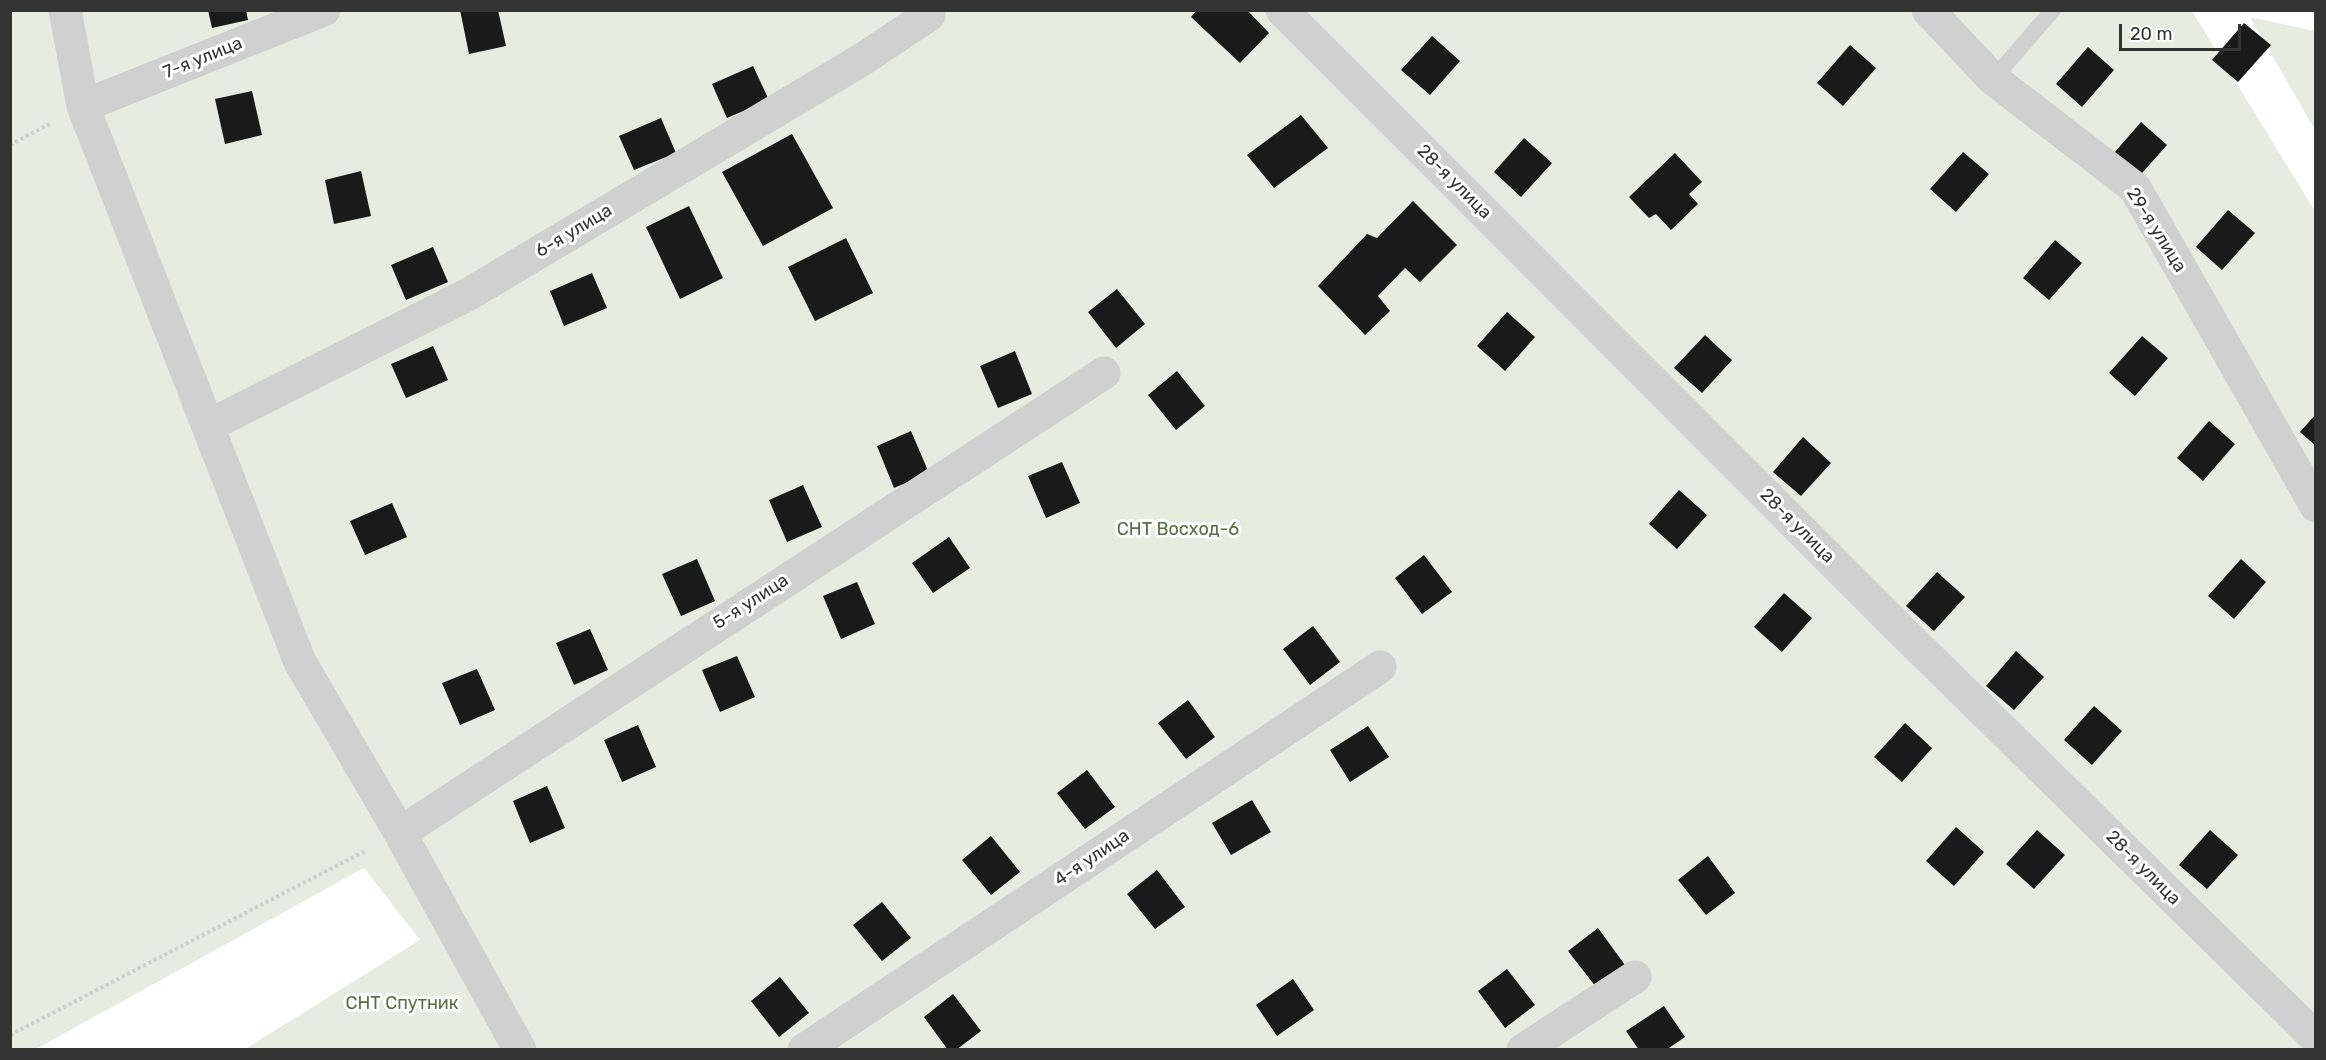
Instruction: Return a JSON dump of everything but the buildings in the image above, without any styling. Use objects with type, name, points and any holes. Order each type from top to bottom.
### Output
[{"type":"street","points":[[65,10],[83,106],[300,662],[400,833],[518,1049]]},
{"type":"street","name":"7-я улица","points":[[83,106],[324,10]]},
{"type":"street","name":"28-я улица","points":[[1282,10],[1903,632],[2316,1038]]},
{"type":"street","name":"29-я улица","points":[[1928,10],[1993,79],[2135,188],[2316,506]]},
{"type":"street","name":"6-я улица","points":[[208,426],[469,294],[863,59],[929,15]]},
{"type":"street","name":"5-я улица","points":[[400,833],[1104,373]]},
{"type":"street","name":"4-я улица","points":[[804,1050],[1380,667]]},
{"type":"street","points":[[1523,1050],[1635,977]]},
{"type":"lane","points":[[1993,79],[2053,10]]},
{"type":"path","points":[[10,145],[83,106]]},
{"type":"path","points":[[10,1035],[400,833]]},
{"type":"green space","name":"СНТ Восход-6","points":[[10,11],[2192,11],[2315,211],[2315,1049],[245,1049],[420,940],[364,868],[36,1049],[11,1049]]},
{"type":"green space","points":[[2250,17],[2315,31],[2315,130]]},
{"type":"park label","name":"СНТ Спутник","points":[[402,1004]]}]
